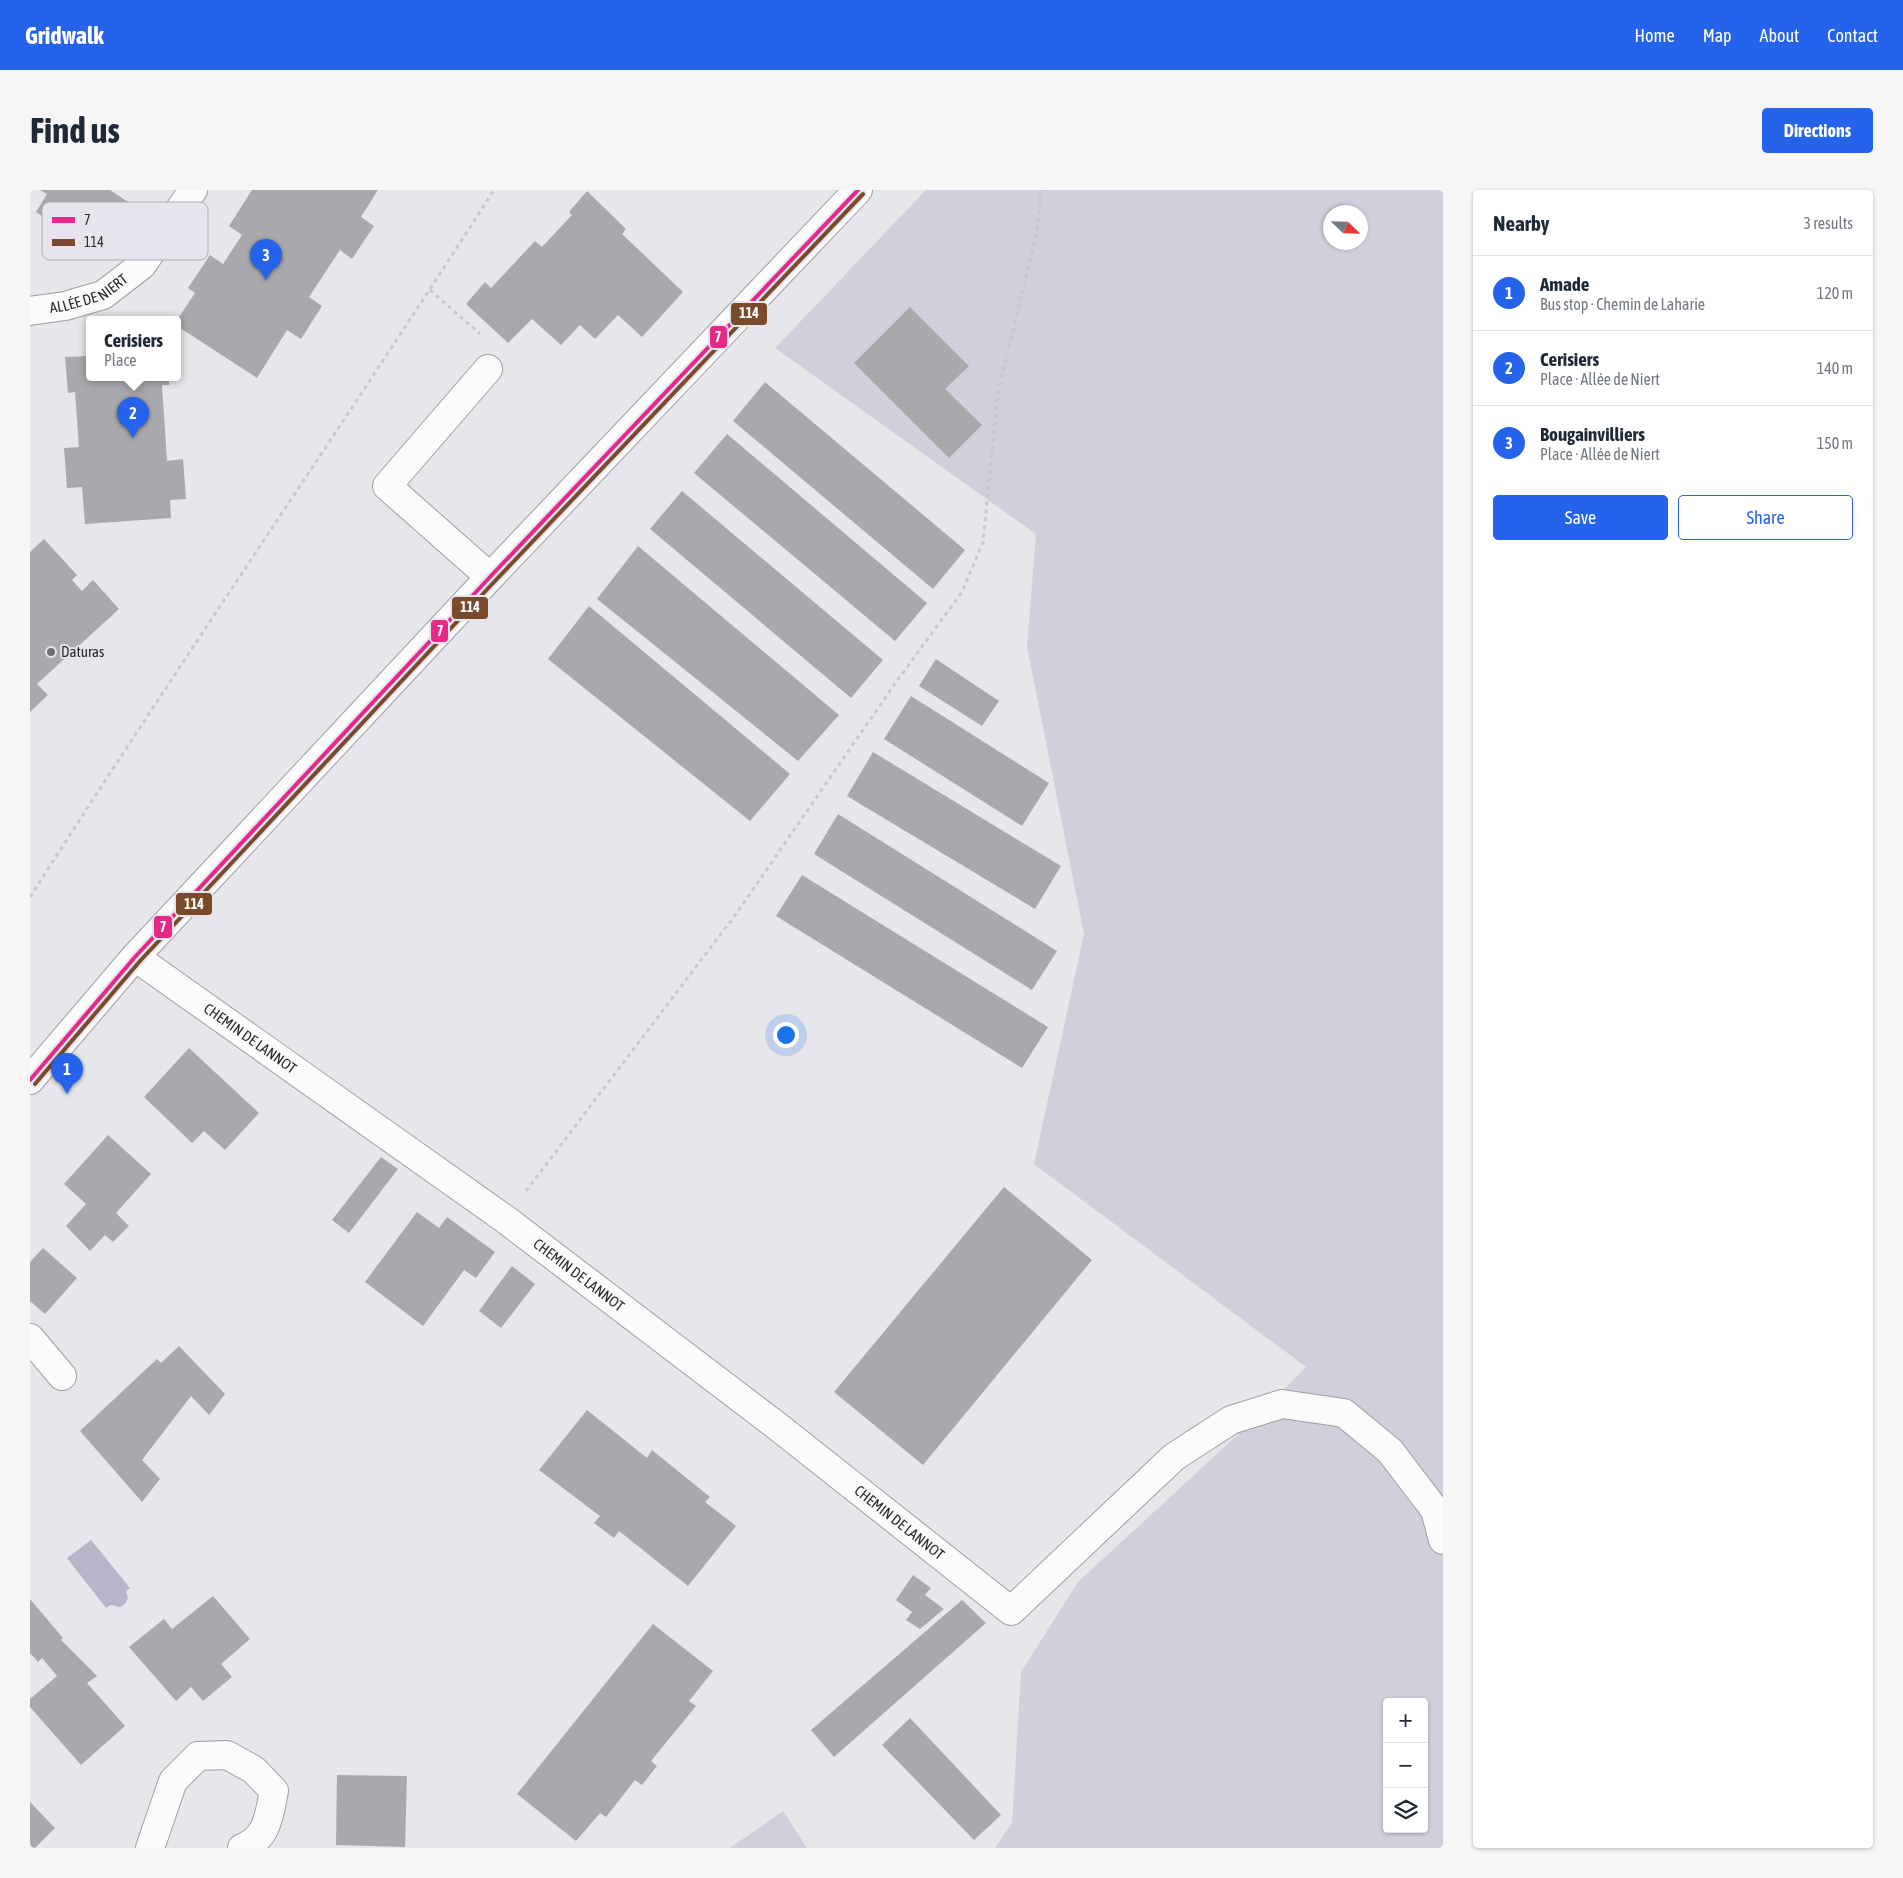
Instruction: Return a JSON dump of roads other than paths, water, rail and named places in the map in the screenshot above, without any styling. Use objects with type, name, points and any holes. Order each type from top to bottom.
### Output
[{"type":"street","name":"ALLÉE DE NIERT","points":[[185,202],[193,190]]},
{"type":"street","points":[[30,1080],[134,957],[490,577],[858,190]]},
{"type":"street","name":"ALLÉE DE NIERT","points":[[30,311],[65,306],[103,295],[142,265],[145,260]]},
{"type":"street","points":[[488,369],[387,486],[490,577]]},
{"type":"street","name":"CHEMIN DE LANNOT","points":[[134,957],[505,1219],[769,1420],[1011,1611],[1174,1457],[1231,1420],[1282,1404],[1344,1413],[1390,1451],[1435,1510],[1443,1540]]},
{"type":"street","points":[[30,1338],[62,1376]]},
{"type":"street","points":[[150,1848],[172,1781],[198,1756],[227,1755],[254,1770],[274,1791],[268,1824],[253,1844],[242,1848]]},
{"type":"water","points":[[91,1540],[130,1588],[126,1591],[128,1598],[125,1604],[120,1607],[111,1605],[106,1608],[67,1558]]},
{"type":"place","name":"Bougainvilliers","points":[[266,280]]},
{"type":"place","name":"Cerisiers","points":[[133,438]]},
{"type":"place","name":"Daturas","points":[[51,652]]},
{"type":"place","name":"Amade","points":[[67,1094]]}]
